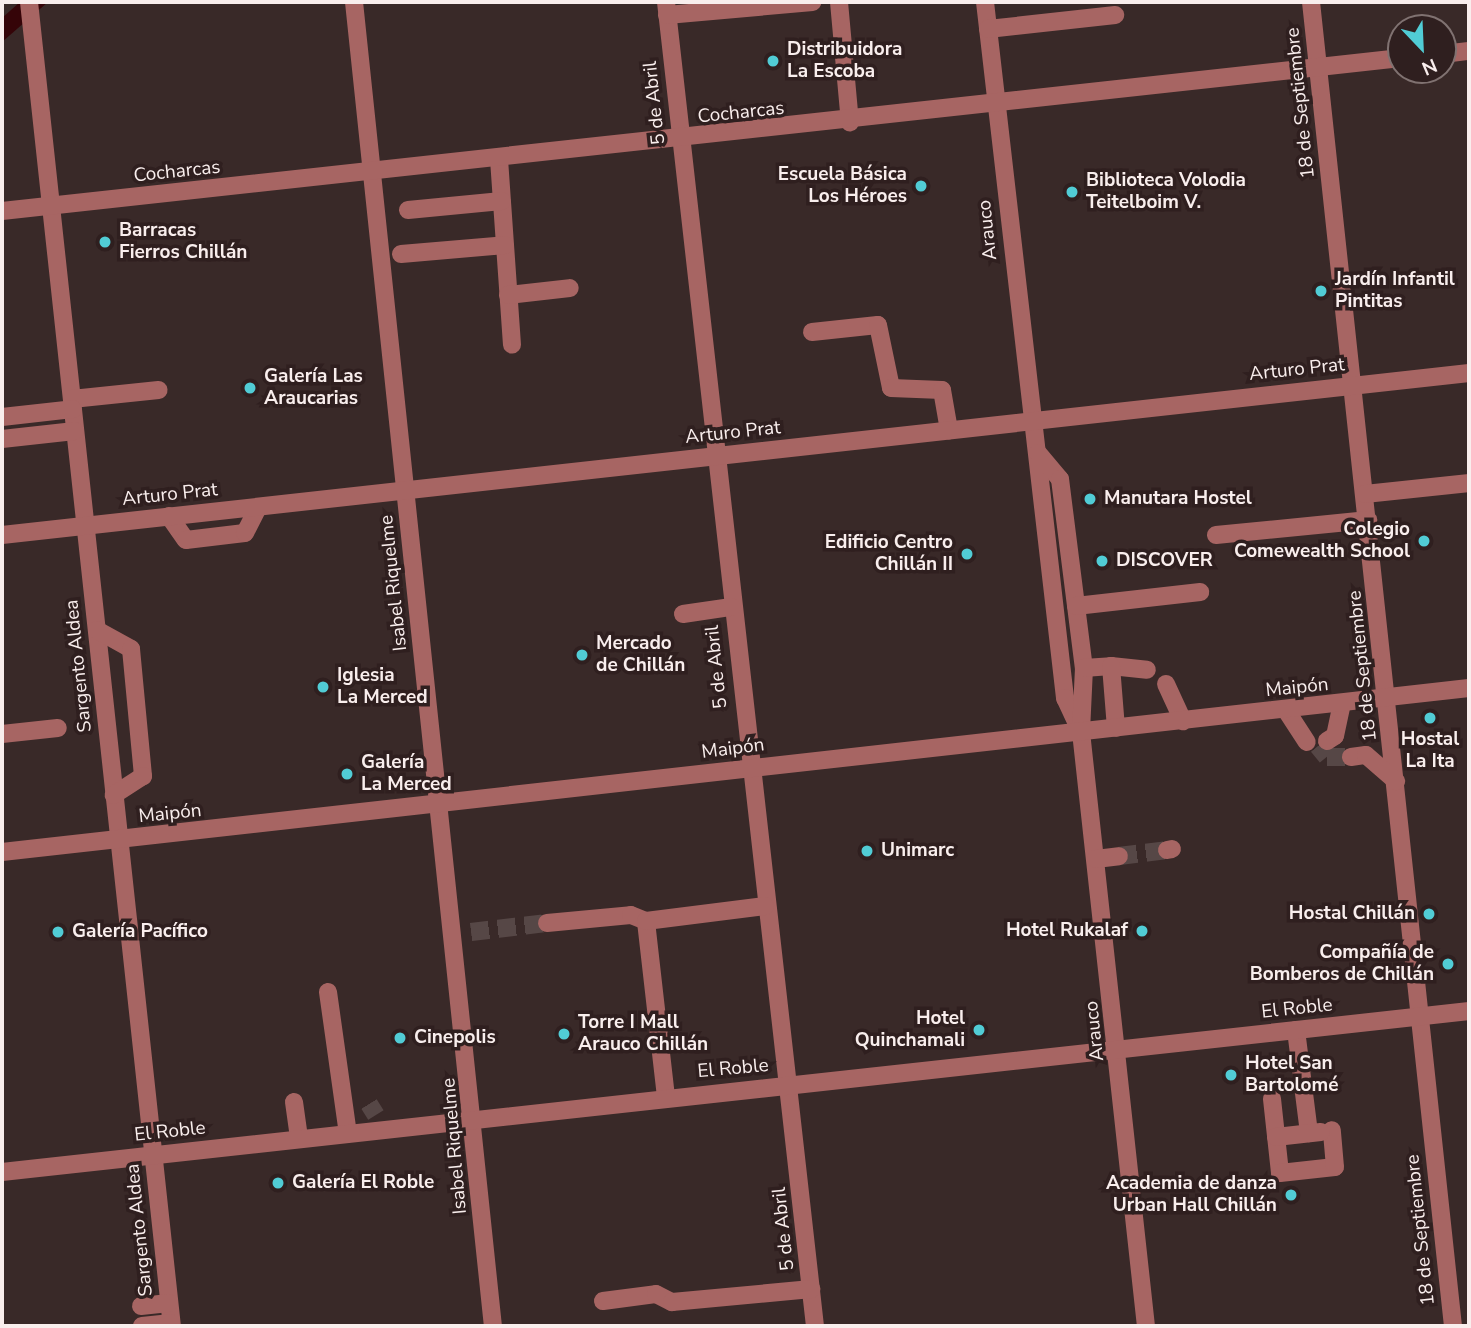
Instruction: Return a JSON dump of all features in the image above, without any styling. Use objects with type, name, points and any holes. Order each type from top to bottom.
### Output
[{"type":"street","name":"Sargento Aldea","points":[[29,2],[172,1325]]},
{"type":"street","name":"Isabel Riquelme","points":[[354,2],[438,806],[462,933],[473,1116],[493,1326]]},
{"type":"street","points":[[666,9],[812,2]]},
{"type":"street","points":[[839,2],[850,122]]},
{"type":"street","name":"Arauco","points":[[985,2],[1066,706],[1081,732]]},
{"type":"street","name":"18 de Septiembre","points":[[1311,2],[1388,699],[1453,1326]]},
{"type":"street","name":"5 de Abril","points":[[666,9],[749,769],[790,1085],[815,1326]]},
{"type":"street","points":[[988,29],[1115,15]]},
{"type":"street","name":"Cocharcas","points":[[2,211],[680,141],[1387,60]]},
{"type":"street","points":[[499,159],[512,345]]},
{"type":"street","points":[[408,210],[502,201]]},
{"type":"street","points":[[401,254],[505,245]]},
{"type":"street","points":[[508,295],[570,288]]},
{"type":"street","points":[[812,332],[878,325],[891,388],[942,390],[949,430]]},
{"type":"street","name":"Arturo Prat","points":[[2,534],[1469,373]]},
{"type":"street","points":[[2,417],[159,390]]},
{"type":"street","points":[[2,439],[75,431]]},
{"type":"street","name":"Arauco","points":[[1038,453],[1060,479],[1076,606],[1081,732],[1118,1050],[1146,1326]]},
{"type":"street","points":[[1365,494],[1469,483]]},
{"type":"street","points":[[169,516],[186,540],[245,533],[258,507]]},
{"type":"street","points":[[1216,535],[1368,520]]},
{"type":"street","points":[[1052,580],[1063,605],[1078,671],[1111,666],[1147,670]]},
{"type":"street","points":[[1076,606],[1200,592]]},
{"type":"street","points":[[683,614],[731,607]]},
{"type":"street","points":[[97,631],[131,649],[143,776],[114,795]]},
{"type":"street","points":[[1111,666],[1116,728]]},
{"type":"street","points":[[1166,684],[1183,721]]},
{"type":"street","name":"Maipón","points":[[2,852],[438,806],[1469,688]]},
{"type":"street","points":[[1327,741],[1335,736],[1342,704]]},
{"type":"street","points":[[1286,710],[1307,742]]},
{"type":"street","points":[[2,734],[58,728]]},
{"type":"street","points":[[1351,757],[1366,755],[1396,781]]},
{"type":"street","points":[[1096,859],[1119,856]]},
{"type":"street","points":[[547,923],[631,915],[646,920],[765,906]]},
{"type":"street","points":[[646,920],[666,1097]]},
{"type":"street","points":[[328,992],[348,1134]]},
{"type":"street","name":"El Roble","points":[[2,1172],[348,1134],[372,1124],[790,1085],[1469,1011]]},
{"type":"street","points":[[1150,1035],[1210,1029],[1236,1037]]},
{"type":"street","points":[[1296,1030],[1309,1133]]},
{"type":"street","points":[[473,1116],[480,1087],[475,1040]]},
{"type":"street","points":[[1272,1099],[1276,1137],[1280,1173],[1335,1167],[1337,1130],[1276,1137]]},
{"type":"street","points":[[295,1102],[299,1139]]},
{"type":"street","points":[[603,1301],[811,1289]]},
{"type":"street","points":[[141,1306],[169,1303]]},
{"type":"street","points":[[142,1326],[172,1325]]},
{"type":"shaded area","points":[[20,2],[48,2],[2,42],[2,18]]},
{"type":"tunnel","points":[[1318,746],[1327,757],[1351,757]]},
{"type":"tunnel","points":[[1119,856],[1167,850]]},
{"type":"tunnel","points":[[471,932],[547,923]]},
{"type":"tunnel","points":[[369,1104],[376,1115]]},
{"type":"place","name":"Distribuidora La Escoba","points":[[773,61]]},
{"type":"place","name":"Escuela Básica Los Héroes","points":[[921,186]]},
{"type":"place","name":"Biblioteca Volodia Teitelboim V.","points":[[1072,192]]},
{"type":"place","name":"Barracas Fierros Chillán","points":[[105,242]]},
{"type":"place","name":"Jardín Infantil Pintitas","points":[[1321,291]]},
{"type":"place","name":"Galería Las Araucarias","points":[[250,388]]},
{"type":"place","name":"Manutara Hostel","points":[[1090,499]]},
{"type":"place","name":"Colegio Comewealth School","points":[[1424,541]]},
{"type":"place","name":"Edificio Centro Chillán II","points":[[967,554]]},
{"type":"place","name":"DISCOVER","points":[[1102,561]]},
{"type":"place","name":"Mercado de Chillán","points":[[582,655]]},
{"type":"place","name":"Iglesia La Merced","points":[[323,687]]},
{"type":"place","name":"Hostal La Ita","points":[[1430,718]]},
{"type":"place","name":"Galería La Merced","points":[[347,774]]},
{"type":"place","name":"Unimarc","points":[[867,851]]},
{"type":"place","name":"Hostal Chillán","points":[[1429,914]]},
{"type":"place","name":"Hotel Rukalaf","points":[[1142,931]]},
{"type":"place","name":"Galería Pacífico","points":[[58,932]]},
{"type":"place","name":"Compañía de Bomberos de Chillán","points":[[1448,964]]},
{"type":"place","name":"Hotel Quinchamali","points":[[979,1030]]},
{"type":"place","name":"Torre I Mall Arauco Chillán","points":[[564,1034]]},
{"type":"place","name":"Cinepolis","points":[[400,1038]]},
{"type":"place","name":"Hotel San Bartolomé","points":[[1231,1075]]},
{"type":"place","name":"Galería El Roble","points":[[278,1183]]},
{"type":"place","name":"Academia de danza Urban Hall Chillán","points":[[1291,1195]]}]
